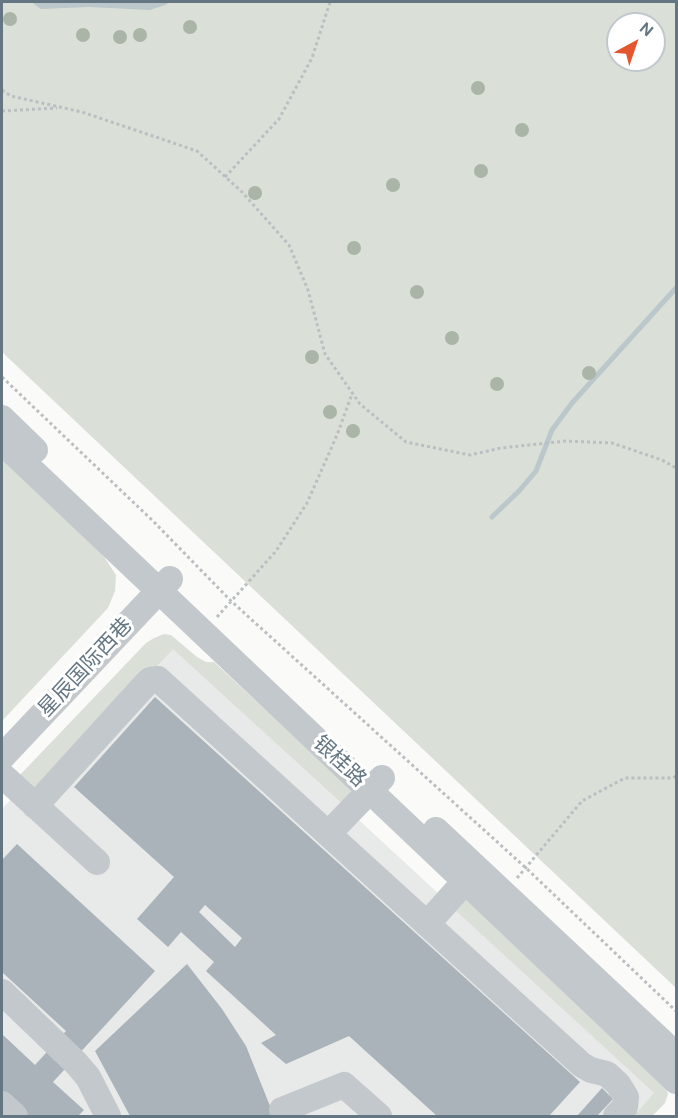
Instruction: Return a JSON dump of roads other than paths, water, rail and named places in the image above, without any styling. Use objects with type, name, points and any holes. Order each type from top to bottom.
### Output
[{"type":"street","name":"银桂路","points":[[2,418],[164,585],[214,620],[376,784]]},
{"type":"street","name":"银桂路","points":[[2,442],[164,585],[471,874],[676,1081]]},
{"type":"street","name":"星辰国际西巷","points":[[2,757],[164,585]]},
{"type":"street","points":[[35,806],[144,686],[150,680],[158,679],[582,1065],[607,1074],[618,1084],[626,1097],[625,1107],[616,1116]]},
{"type":"street","points":[[2,775],[97,862]]},
{"type":"street","points":[[328,834],[376,784]]},
{"type":"street","name":"银桂路","points":[[471,874],[504,894],[676,1055]]},
{"type":"street","points":[[427,924],[471,874]]},
{"type":"street","points":[[2,993],[76,1063],[88,1077],[108,1116]]},
{"type":"street","points":[[285,1116],[282,1110],[344,1085],[379,1116]]},
{"type":"street","points":[[2,1104],[15,1116]]},
{"type":"waterway","points":[[492,517],[536,471],[552,430],[572,403],[676,288]]}]
